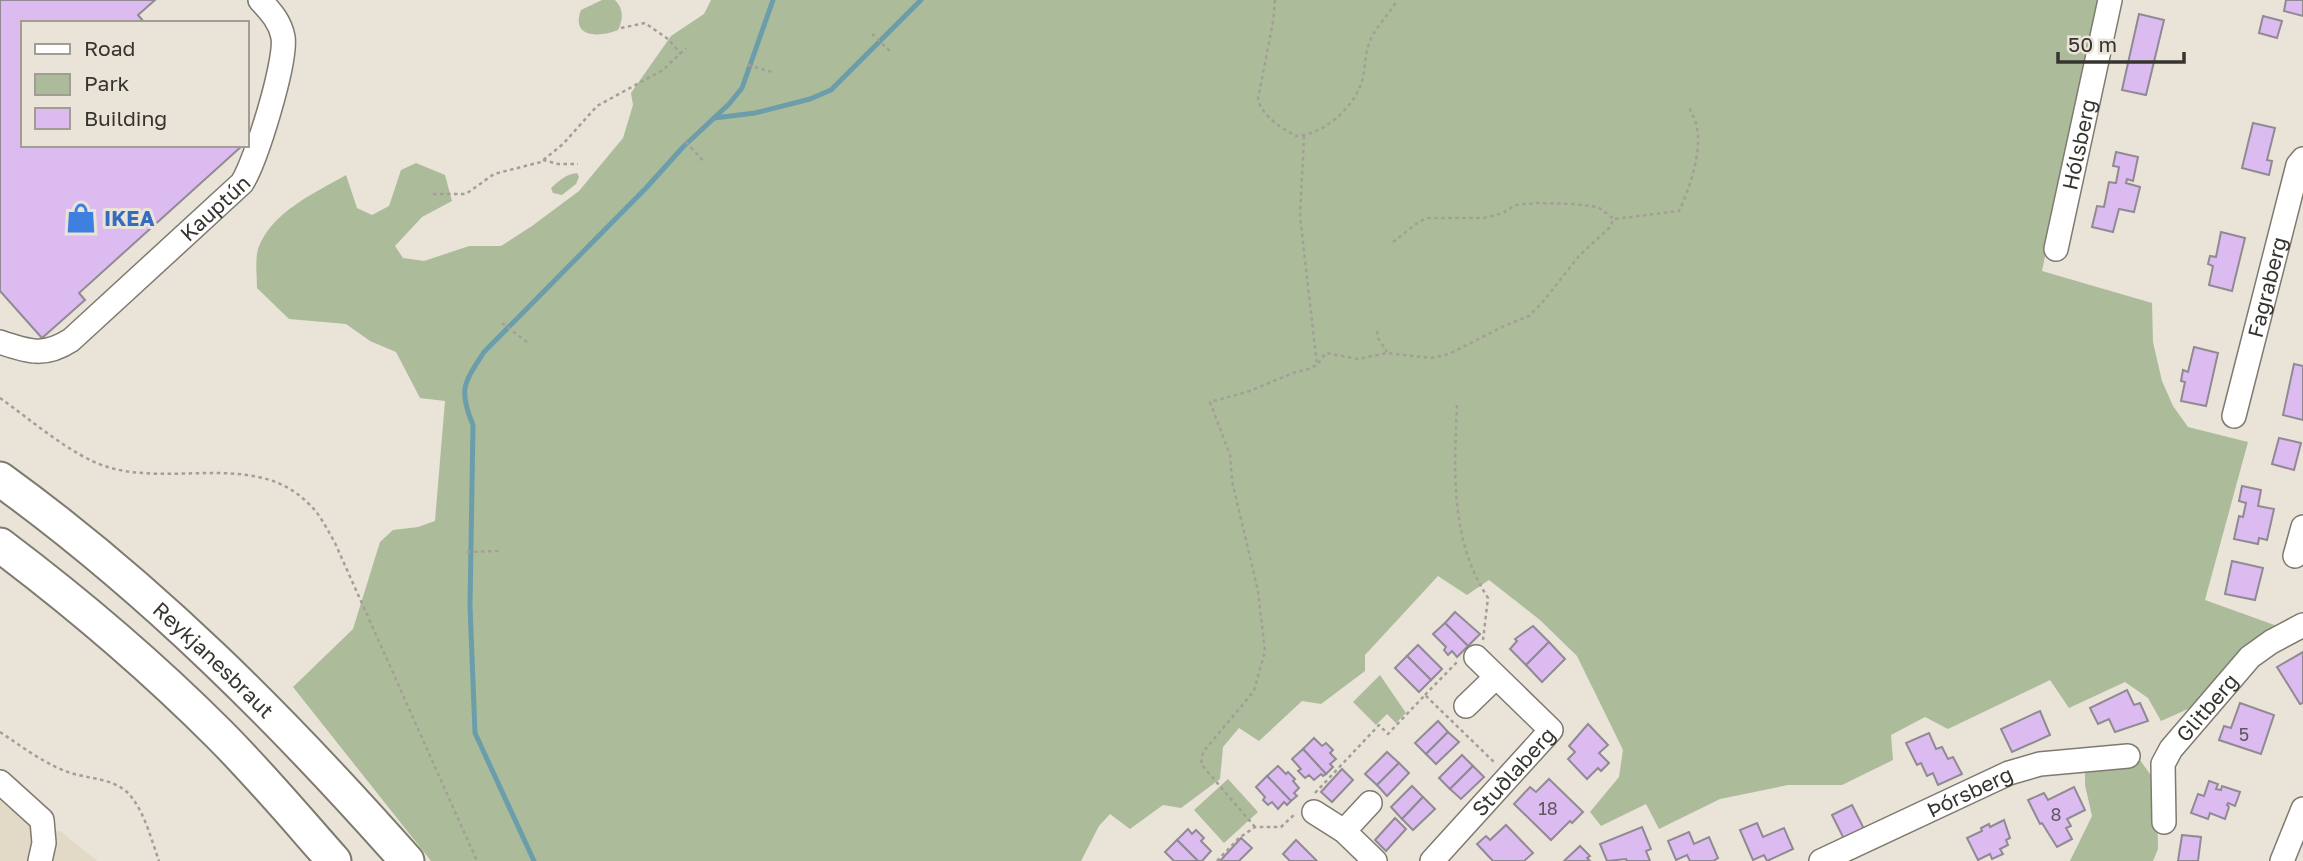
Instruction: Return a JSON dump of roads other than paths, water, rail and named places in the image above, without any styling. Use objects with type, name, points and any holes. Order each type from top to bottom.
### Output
[{"type":"highway","name":"Reykjanesbraut","points":[[0,479],[128,579],[213,656],[296,738],[407,861]]},
{"type":"highway","points":[[0,545],[44,578],[124,646],[219,734],[334,861]]},
{"type":"street","name":"Kauptún","points":[[0,342],[18,349],[44,352],[57,349],[71,340],[243,183],[250,172],[268,116],[284,48],[282,34],[275,18],[260,0]]},
{"type":"street","name":"Hólsberg","points":[[2056,249],[2110,0]]},
{"type":"street","name":"Fagraberg","points":[[2234,416],[2298,164],[2303,159]]},
{"type":"street","points":[[2295,556],[2303,527]]},
{"type":"street","name":"Glitberg","points":[[2164,822],[2163,764],[2171,749],[2250,657],[2303,625]]},
{"type":"street","name":"Stuðlaberg","points":[[1432,861],[1551,730],[1496,677],[1468,658]]},
{"type":"street","points":[[1466,706],[1496,677]]},
{"type":"street","name":"Þórsberg","points":[[1821,861],[2009,773],[2040,764],[2128,756]]},
{"type":"street","points":[[0,782],[42,820],[42,852]]},
{"type":"street","points":[[1344,831],[1370,803]]},
{"type":"street","points":[[1309,806],[1344,831],[1375,861]]},
{"type":"street","points":[[2282,861],[2303,809]]},
{"type":"waterway","points":[[534,861],[475,733],[470,606],[473,425],[468,413],[465,387],[484,352],[742,88],[773,0]]},
{"type":"waterway","points":[[714,118],[755,113],[810,99],[831,90],[921,0]]},
{"type":"place","name":"IKEA","points":[[81,218]]}]
